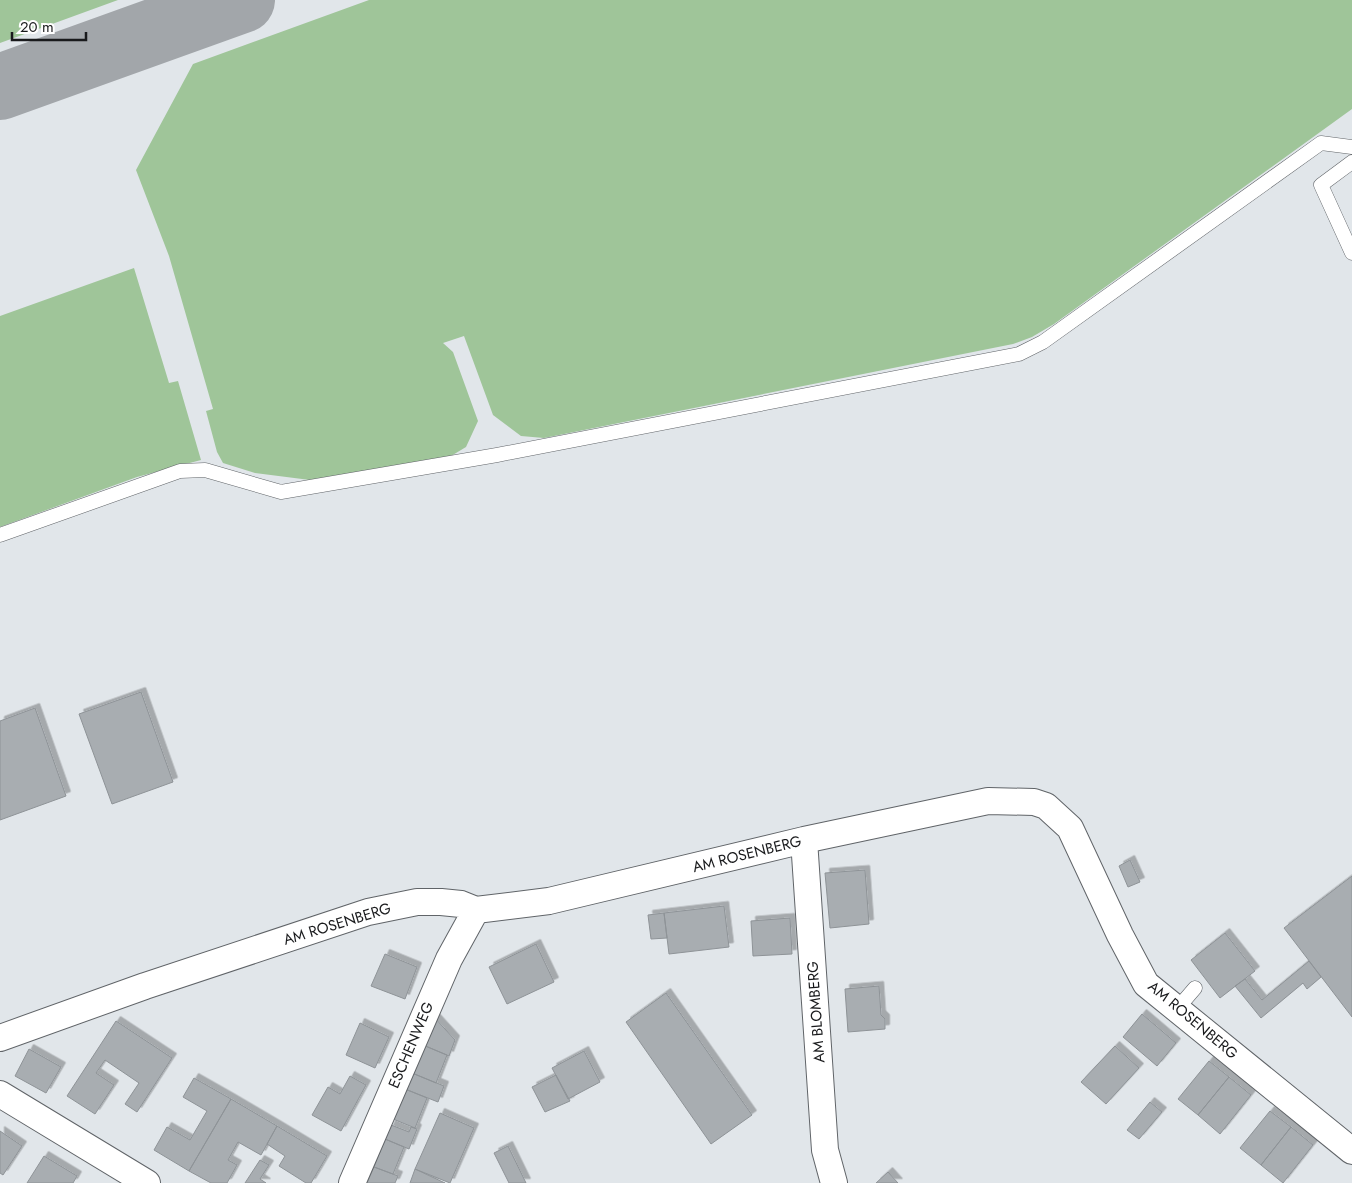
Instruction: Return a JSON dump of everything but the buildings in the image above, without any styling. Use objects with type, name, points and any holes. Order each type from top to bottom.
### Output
[{"type":"street","name":"AM ROSENBERG","points":[[0,1038],[145,986],[368,912],[417,902],[461,904],[476,910],[549,901],[804,840],[988,801],[1040,804],[1070,828],[1120,935],[1146,984],[1352,1151]]},
{"type":"street","name":"AM BLOMBERG","points":[[804,840],[826,1150],[834,1183]]},
{"type":"street","name":"ESCHENWEG","points":[[352,1183],[449,959],[476,910]]},
{"type":"street","points":[[0,1094],[147,1183]]},
{"type":"lane","points":[[0,535],[180,471],[204,470],[281,492],[497,454],[1019,354],[1043,342],[1321,143],[1352,147]]},
{"type":"lane","points":[[1352,162],[1321,185],[1352,253]]},
{"type":"lane","points":[[1177,1009],[1195,988]]},
{"type":"green space","points":[[0,0],[118,0],[0,43]]},
{"type":"green space","points":[[369,0],[1352,0],[1352,109],[1054,324],[1032,337],[1013,344],[544,438],[521,436],[493,415],[464,336],[443,343],[453,352],[478,421],[466,447],[451,456],[310,480],[255,473],[223,463],[217,452],[206,411],[213,409],[169,256],[136,170],[193,64]]},
{"type":"green space","points":[[134,268],[169,383],[178,381],[201,460],[137,477],[0,527],[0,316]]},
{"type":"taxiway","points":[[0,87],[242,0]]}]
